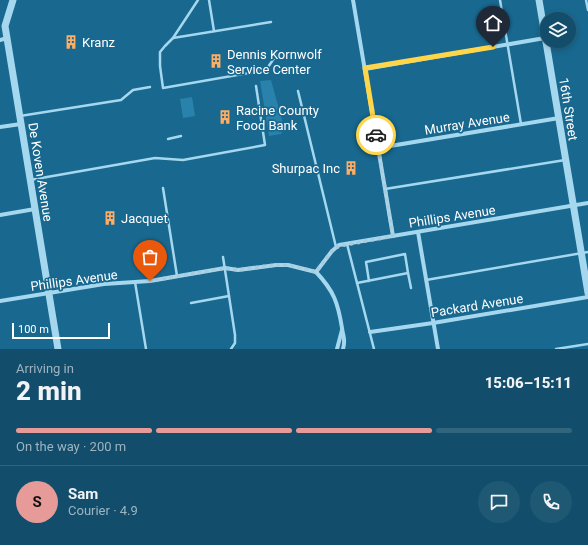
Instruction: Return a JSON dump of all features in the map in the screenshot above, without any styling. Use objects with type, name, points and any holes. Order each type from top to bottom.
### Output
[{"type":"street","name":"De Koven Avenue","points":[[13,0],[5,26],[3,39],[21,124],[58,349]]},
{"type":"street","points":[[353,0],[393,236]]},
{"type":"street","name":"16th Street","points":[[539,0],[541,12]]},
{"type":"street","points":[[365,68],[540,39]]},
{"type":"street","name":"16th Street","points":[[548,48],[574,206],[585,253],[588,293]]},
{"type":"street","name":"Murray Avenue","points":[[378,148],[559,118]]},
{"type":"street","points":[[0,127],[21,124]]},
{"type":"street","name":"Phillips Avenue","points":[[336,247],[588,203]]},
{"type":"street","points":[[0,215],[35,209]]},
{"type":"street","points":[[418,232],[438,349]]},
{"type":"street","points":[[336,247],[316,272],[325,282],[338,306],[345,338],[343,349]]},
{"type":"street","name":"Phillips Avenue","points":[[0,301],[104,284],[150,281],[225,268],[238,270],[288,265],[316,272]]},
{"type":"street","name":"Packard Avenue","points":[[370,332],[588,297]]},
{"type":"street","points":[[337,349],[342,329]]},
{"type":"lane","points":[[198,0],[173,38],[160,52],[163,88],[266,70],[278,54]]},
{"type":"lane","points":[[209,0],[214,31]]},
{"type":"lane","points":[[500,0],[521,124]]},
{"type":"lane","points":[[586,0],[588,10]]},
{"type":"lane","points":[[173,38],[271,22]]},
{"type":"lane","points":[[30,180],[155,158],[182,160],[265,145],[256,86]]},
{"type":"lane","points":[[19,116],[121,100],[133,90],[150,87]]},
{"type":"lane","points":[[298,91],[336,247]]},
{"type":"lane","points":[[168,139],[181,136]]},
{"type":"lane","points":[[385,189],[566,160]]},
{"type":"lane","points":[[163,188],[177,277]]},
{"type":"lane","points":[[347,244],[374,349]]},
{"type":"lane","points":[[426,280],[585,253]]},
{"type":"lane","points":[[370,281],[366,262],[405,254],[411,288]]},
{"type":"lane","points":[[223,257],[235,335],[235,343],[231,349]]},
{"type":"lane","points":[[357,283],[408,273]]},
{"type":"lane","points":[[135,282],[146,349]]},
{"type":"lane","points":[[191,303],[229,296]]},
{"type":"lane","points":[[556,349],[588,344]]},
{"type":"shaded area","points":[[271,80],[285,131],[281,134],[269,136],[260,81]]},
{"type":"shaded area","points":[[192,97],[195,116],[183,118],[180,99]]},
{"type":"way so far","points":[[150,281],[225,268],[238,270],[276,265],[288,265],[316,272],[336,247],[393,236],[376,135]]},
{"type":"place","name":"Kranz","points":[[71,42]]},
{"type":"place","name":"Dennis Kornwolf Service Center","points":[[216,61]]},
{"type":"place","name":"Racine County Food Bank","points":[[225,117]]},
{"type":"place","name":"Shurpac Inc","points":[[351,168]]},
{"type":"place","name":"Jacquet","points":[[110,218]]},
{"type":"route","points":[[376,135],[365,68],[493,47]]}]
